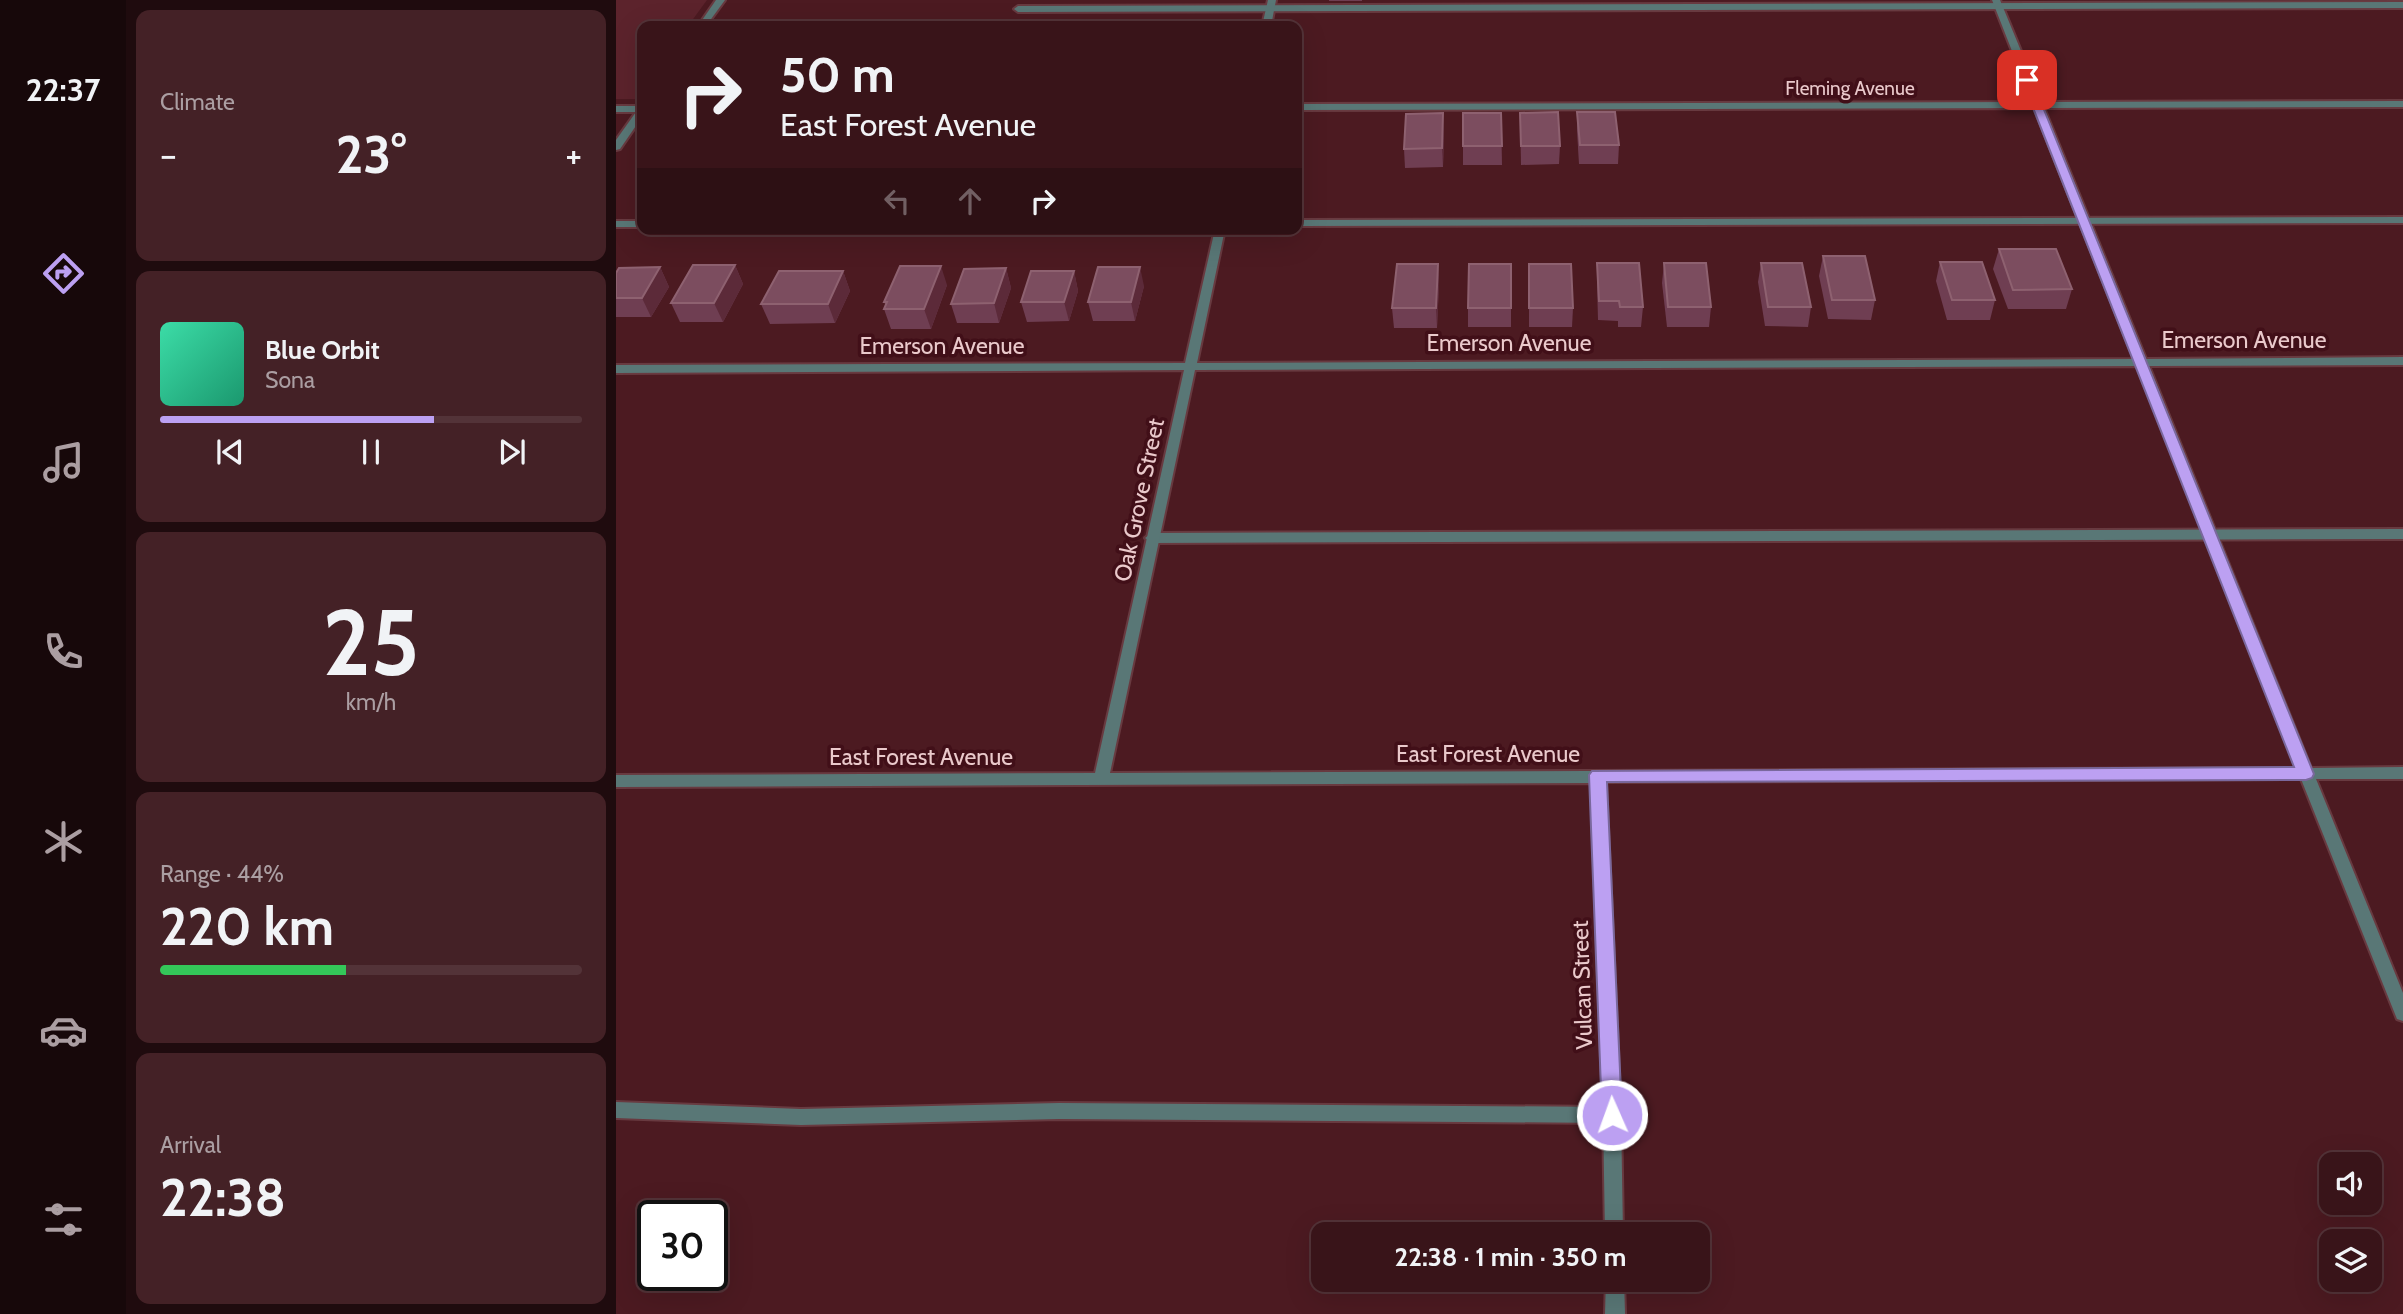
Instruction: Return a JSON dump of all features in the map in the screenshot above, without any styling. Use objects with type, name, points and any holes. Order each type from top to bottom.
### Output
[{"type":"street","points":[[706,21],[721,0]]},
{"type":"street","points":[[1997,3],[2403,1014]]},
{"type":"street","points":[[1018,9],[1271,4],[2403,5]]},
{"type":"street","name":"Fleming Avenue","points":[[1302,107],[2403,104]]},
{"type":"street","points":[[616,109],[637,110]]},
{"type":"street","points":[[616,147],[637,117]]},
{"type":"street","points":[[1302,223],[2403,220]]},
{"type":"street","points":[[616,224],[637,224]]},
{"type":"street","name":"Oak Grove Street","points":[[1101,779],[1219,235]]},
{"type":"street","name":"Emerson Avenue","points":[[616,369],[2403,360]]},
{"type":"street","points":[[1152,538],[2403,534]]},
{"type":"street","name":"East Forest Avenue","points":[[616,781],[2403,773]]},
{"type":"street","name":"Vulcan Street","points":[[1598,775],[1614,1222]]},
{"type":"street","points":[[616,1110],[801,1117],[1059,1111],[1612,1115]]},
{"type":"street","points":[[1615,1292],[1615,1314]]},
{"type":"shaded area","points":[[616,0],[707,0],[692,21],[637,21],[637,96],[635,99],[616,99]]},
{"type":"building","points":[[1558,112],[1560,146],[1521,146],[1520,113]]},
{"type":"building","points":[[1577,112],[1615,112],[1619,145],[1580,145]]},
{"type":"building","points":[[1443,113],[1442,148],[1404,149],[1406,114]]},
{"type":"building","points":[[1463,113],[1501,113],[1502,146],[1463,146]]},
{"type":"building","points":[[1999,249],[2056,249],[2072,289],[2013,290]]},
{"type":"building","points":[[1823,256],[1865,256],[1875,300],[1832,300]]},
{"type":"building","points":[[1940,262],[1982,262],[1995,300],[1952,300]]},
{"type":"building","points":[[1597,263],[1639,263],[1643,307],[1620,307],[1619,301],[1599,301]]},
{"type":"building","points":[[1664,263],[1706,263],[1711,307],[1668,307]]},
{"type":"building","points":[[1761,263],[1802,263],[1811,307],[1768,307]]},
{"type":"building","points":[[1397,264],[1438,264],[1436,308],[1392,308]]},
{"type":"building","points":[[1469,264],[1511,264],[1511,308],[1468,308]]},
{"type":"building","points":[[1529,264],[1571,264],[1573,308],[1529,308]]},
{"type":"building","points":[[693,265],[735,265],[714,303],[671,303]]},
{"type":"building","points":[[900,266],[941,266],[924,309],[884,309],[887,302],[884,302]]},
{"type":"building","points":[[660,267],[642,298],[616,298],[616,273],[619,268]]},
{"type":"building","points":[[1098,267],[1140,267],[1131,302],[1088,302]]},
{"type":"building","points":[[1006,268],[994,303],[951,304],[964,269]]},
{"type":"building","points":[[779,271],[843,271],[828,304],[761,304]]},
{"type":"building","points":[[1031,271],[1074,271],[1064,302],[1021,302]]},
{"type":"route","points":[[1612,1115],[1598,775],[2306,774],[2027,80]]}]
